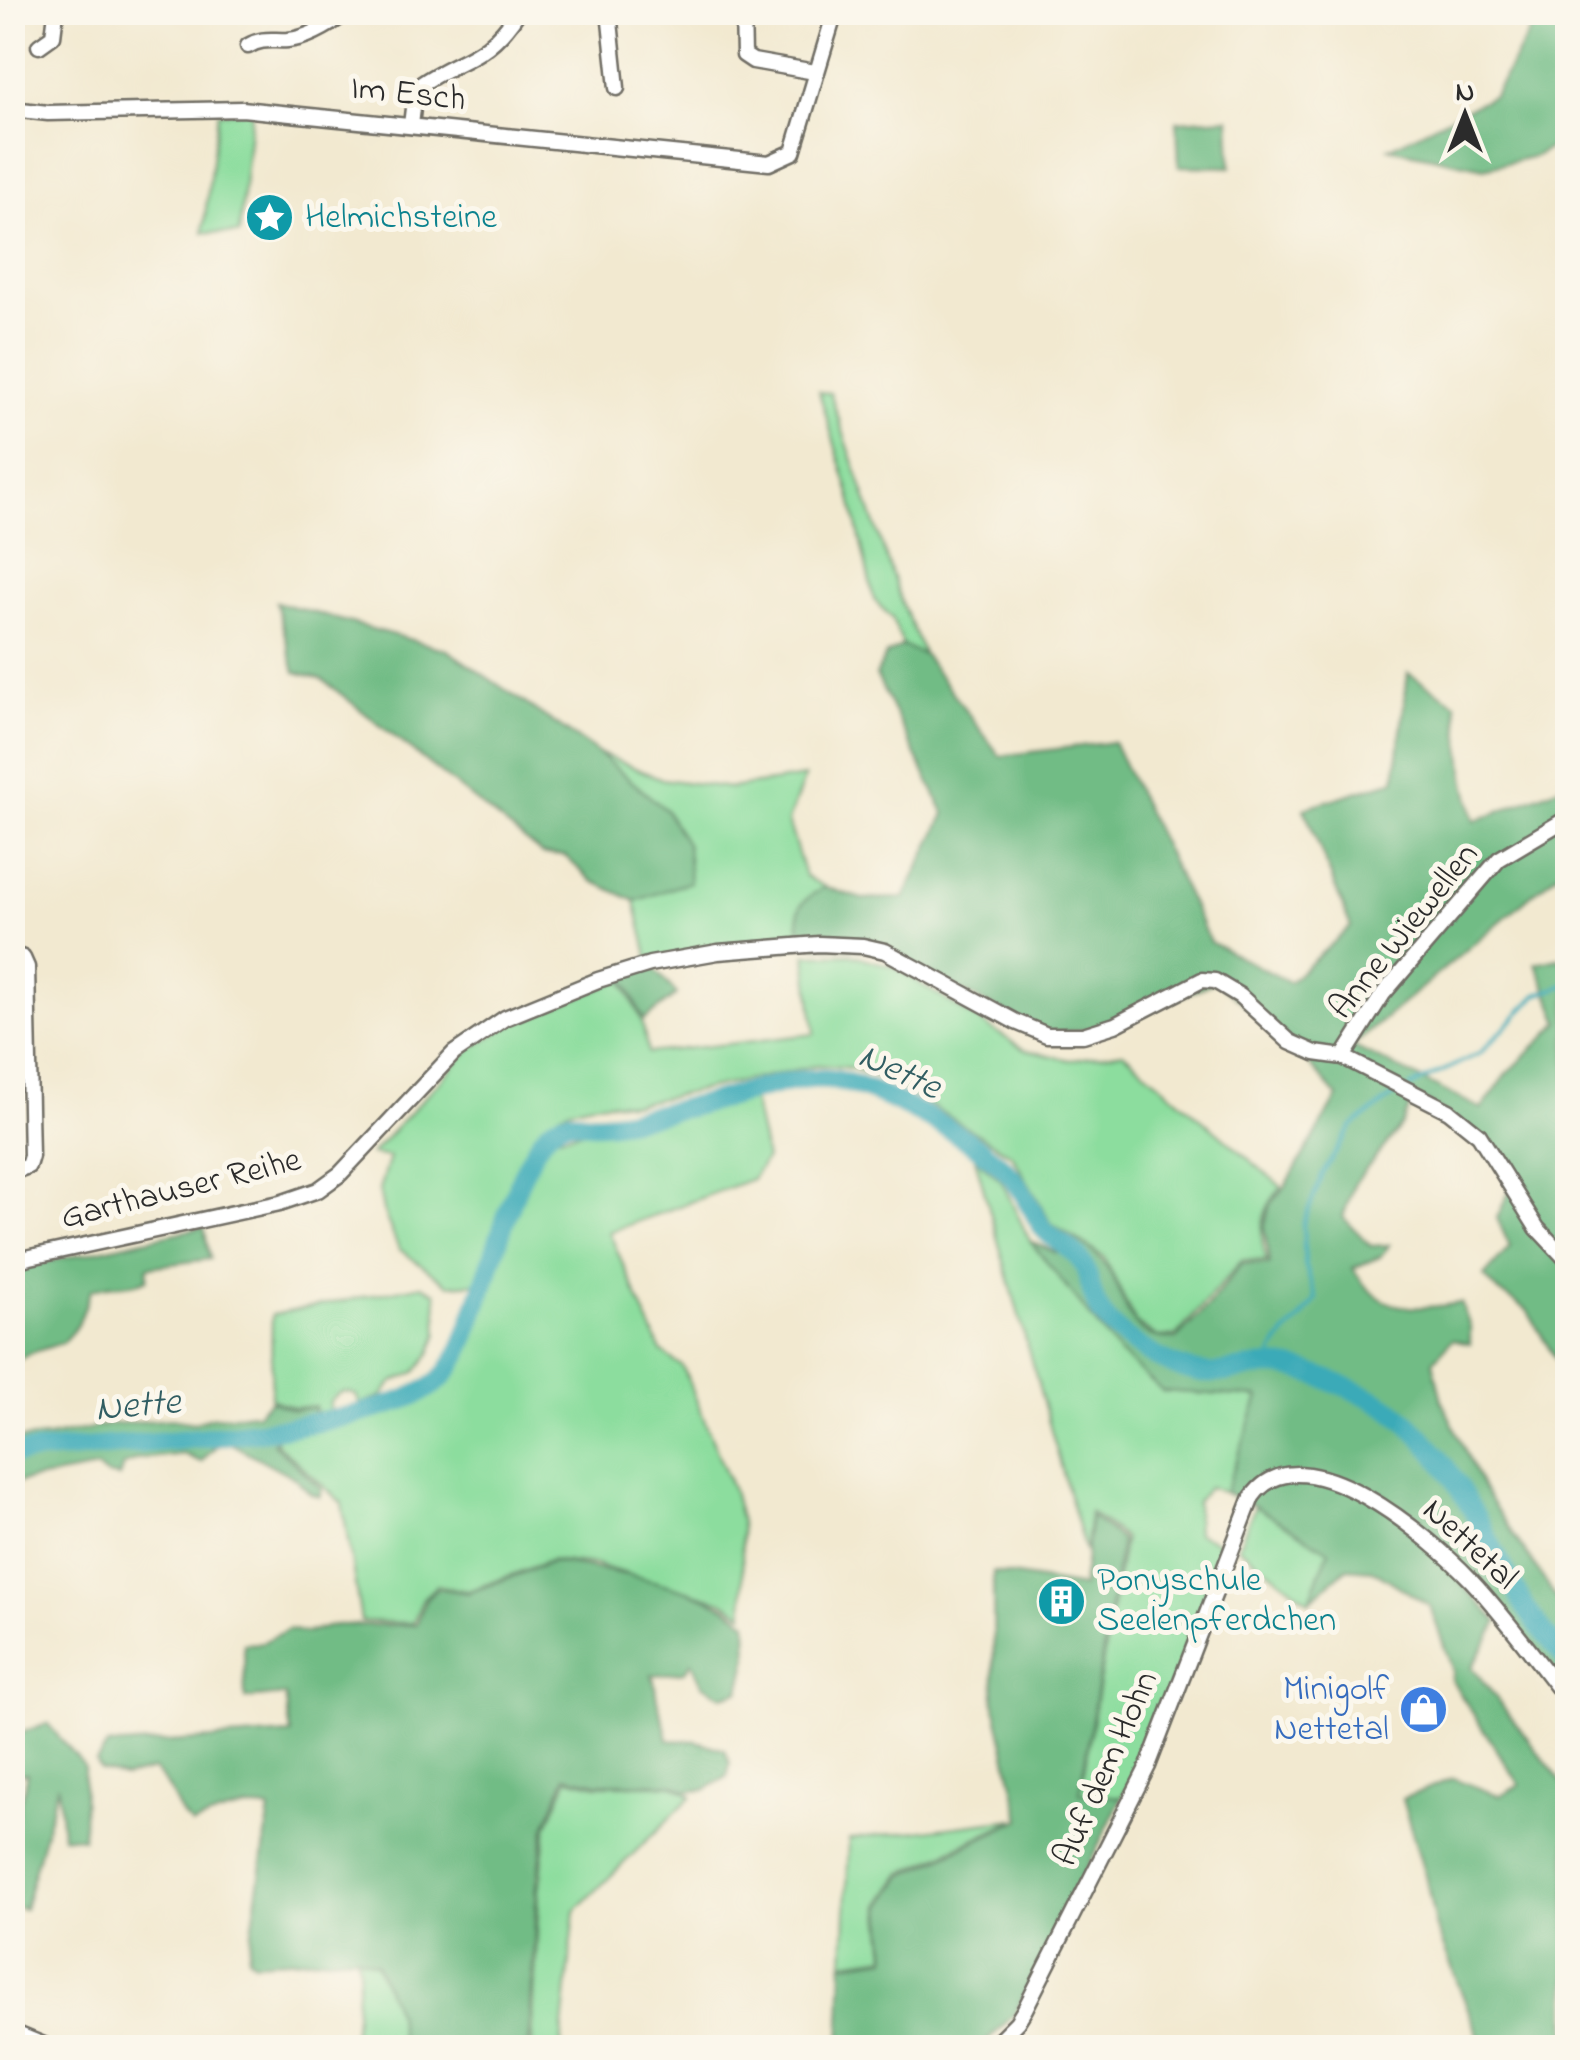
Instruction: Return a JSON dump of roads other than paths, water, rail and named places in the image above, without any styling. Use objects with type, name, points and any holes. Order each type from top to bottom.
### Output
[{"type":"street","points":[[38,46],[53,36],[56,12]]},
{"type":"street","points":[[248,46],[260,39],[292,40],[320,30],[347,12]]},
{"type":"street","points":[[411,125],[420,85],[471,60],[495,42],[518,12]]},
{"type":"street","points":[[609,12],[617,88]]},
{"type":"street","points":[[743,12],[744,55],[753,61],[815,72],[835,12]]},
{"type":"street","name":"Im Esch","points":[[12,109],[114,113],[229,108],[769,164],[794,152],[815,72]]},
{"type":"street","name":"Anne Wiewellen","points":[[1344,1057],[1383,994],[1499,858],[1568,818]]},
{"type":"street","name":"Garthauser Reihe","points":[[12,1261],[309,1194],[340,1174],[454,1053],[505,1018],[632,968],[704,954],[773,947],[864,946],[905,960],[1028,1028],[1066,1036],[1115,1025],[1202,980],[1216,981],[1240,996],[1290,1042],[1314,1053],[1344,1057],[1449,1111],[1479,1134],[1537,1228],[1568,1261]]},
{"type":"street","points":[[12,954],[23,958],[27,968],[31,1156],[28,1166],[12,1172]]},
{"type":"street","name":"Nettetal","points":[[1300,1473],[1368,1496],[1437,1547],[1471,1580],[1568,1700]]},
{"type":"street","name":"Auf dem Hohn","points":[[991,2048],[1018,2022],[1148,1766],[1252,1496],[1272,1477],[1300,1473]]},
{"type":"street","points":[[12,2032],[51,2048]]},
{"type":"waterway","points":[[1410,1087],[1480,1053],[1537,995],[1568,984]]},
{"type":"waterway","name":"Nette","points":[[12,1454],[307,1424],[366,1412],[414,1396],[444,1376],[456,1358],[520,1180],[541,1140],[552,1128],[571,1121],[629,1120],[781,1084],[827,1079],[869,1090],[921,1114],[1005,1169],[1043,1228],[1083,1264],[1105,1318],[1144,1350],[1201,1373],[1270,1366],[1296,1369],[1348,1388],[1397,1414],[1418,1433],[1453,1478],[1524,1605],[1568,1661]]},
{"type":"waterway","points":[[1269,1366],[1276,1346],[1316,1299],[1305,1264],[1303,1224],[1323,1173],[1352,1127],[1399,1092]]},
{"type":"place","name":"Helmichsteine","points":[[270,218]]},
{"type":"place","name":"Ponyschule Seelenpferdchen","points":[[1062,1601]]},
{"type":"place","name":"Minigolf Nettetal","points":[[1424,1710]]}]
